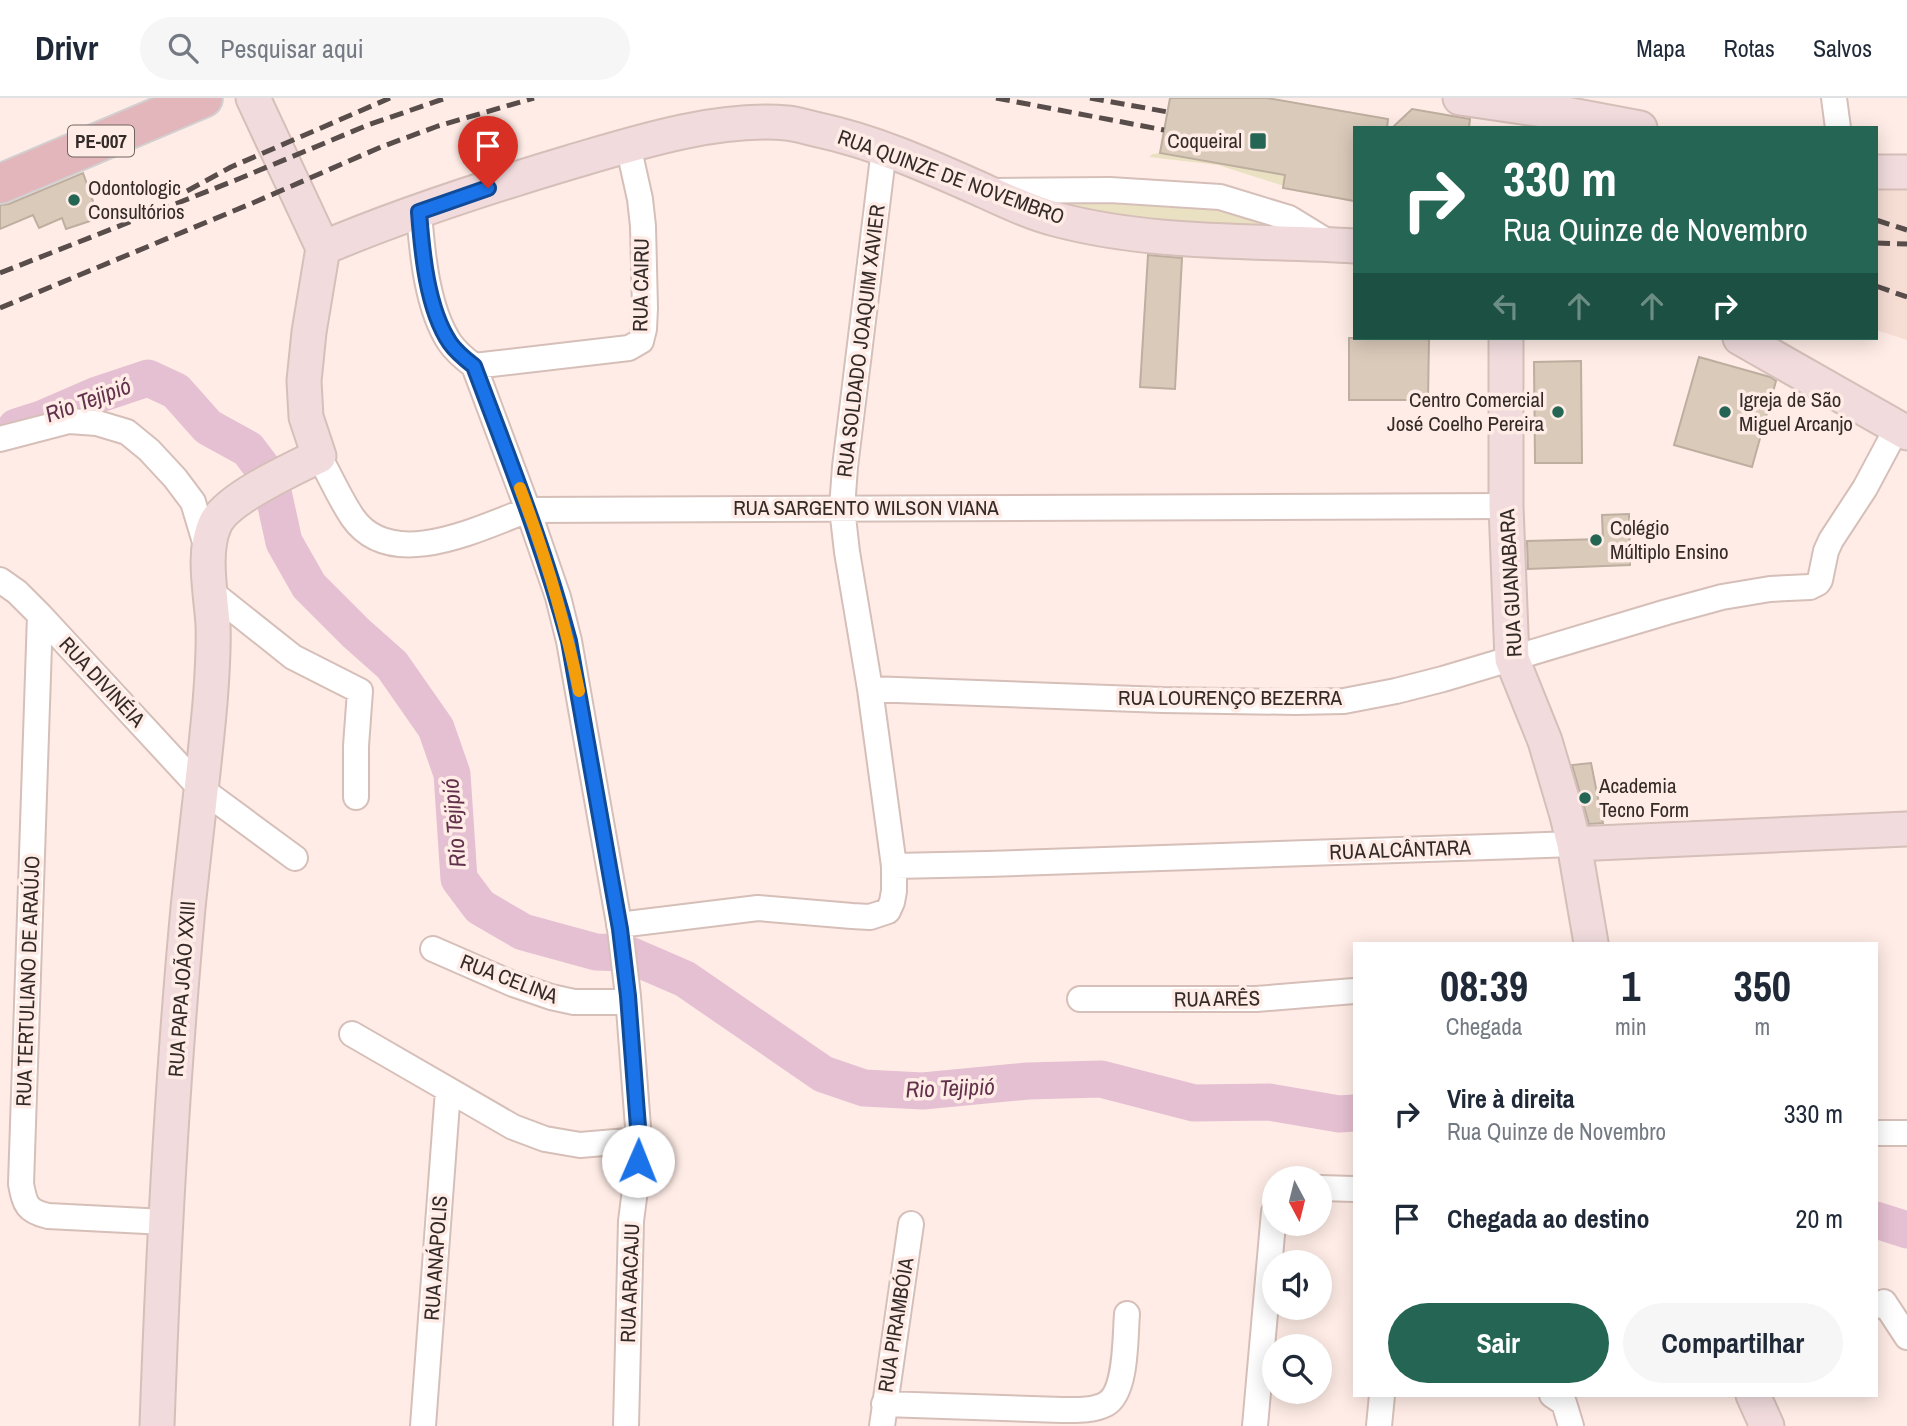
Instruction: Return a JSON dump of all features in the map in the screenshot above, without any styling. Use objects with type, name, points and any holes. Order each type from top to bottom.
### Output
[{"type":"main road","name":"PE-007","points":[[0,184],[203,98]]},
{"type":"street","points":[[253,98],[323,248]]},
{"type":"street","points":[[1834,98],[1838,126]]},
{"type":"street","points":[[1474,100],[1629,126]]},
{"type":"street","name":"RUA QUINZE DE NOVEMBRO","points":[[323,248],[373,227],[534,173],[628,145],[695,130],[748,123],[788,123],[843,135],[884,149],[1054,219],[1103,229],[1168,237],[1344,246]]},
{"type":"street","name":"RUA CAIRU","points":[[474,366],[629,348],[641,341],[645,308],[643,226],[628,145]]},
{"type":"street","name":"RUA SOLDADO JOAQUIM XAVIER","points":[[620,927],[758,908],[870,917],[888,911],[892,902],[894,866],[842,508],[884,149]]},
{"type":"street","points":[[1878,172],[1907,173]]},
{"type":"street","points":[[985,191],[1110,190],[1220,197],[1289,218],[1344,246]]},
{"type":"street","name":"RUA ARACAJU","points":[[419,212],[423,259],[439,322],[459,355],[474,366],[558,597],[569,641],[620,927],[639,1140],[631,1231],[626,1426]]},
{"type":"street","name":"RUA SARGENTO WILSON VIANA","points":[[323,248],[309,331],[304,382],[306,417],[319,456],[353,519],[371,536],[392,544],[422,545],[470,532],[528,510],[1506,506]]},
{"type":"street","name":"RUA GUANABARA","points":[[1506,340],[1506,506],[1512,659],[1545,741],[1574,844],[1591,942]]},
{"type":"street","points":[[1744,340],[1902,430]]},
{"type":"street","name":"RUA PAPA JOÃO XXIII","points":[[0,439],[69,421],[97,424],[127,432],[149,450],[193,502],[208,552]]},
{"type":"street","name":"RUA LOURENÇO BEZERRA","points":[[870,689],[1295,702],[1344,701],[1396,691],[1722,597],[1815,585],[1820,580],[1831,540],[1902,430]]},
{"type":"street","name":"RUA PAPA JOÃO XXIII","points":[[157,1426],[165,1222],[188,910],[212,658],[213,626],[208,552],[211,535],[220,513],[276,475],[319,456]]},
{"type":"street","name":"RUA DIVINÉIA","points":[[0,580],[40,615],[200,788],[295,858]]},
{"type":"street","points":[[210,591],[293,657],[360,691],[356,797]]},
{"type":"street","name":"RUA TERTULIANO DE ARAÚJO","points":[[40,615],[22,1171],[24,1198],[35,1213],[48,1216],[165,1222]]},
{"type":"street","name":"RUA ALCÂNTARA","points":[[894,866],[1574,844],[1907,829]]},
{"type":"street","name":"RUA CELINA","points":[[433,950],[551,997],[573,1002],[628,999]]},
{"type":"street","name":"RUA ARÊS","points":[[1080,999],[1255,999],[1353,991]]},
{"type":"street","points":[[352,1034],[513,1127],[545,1139],[580,1145],[639,1140]]},
{"type":"street","name":"RUA ANÁPOLIS","points":[[423,1426],[448,1090]]},
{"type":"street","points":[[1878,1133],[1907,1133]]},
{"type":"street","points":[[1332,1188],[1353,1189]]},
{"type":"street","name":"RUA PIRAMBÓIA","points":[[883,1415],[911,1224]]},
{"type":"street","points":[[1255,1426],[1272,1236]]},
{"type":"street","points":[[1878,1305],[1884,1302],[1907,1336]]},
{"type":"street","points":[[883,1415],[1087,1409],[1104,1406],[1112,1399],[1119,1383],[1127,1314]]},
{"type":"street","points":[[1379,1426],[1382,1397]]},
{"type":"street","points":[[1555,1397],[1564,1403],[1571,1426]]},
{"type":"street","points":[[1754,1397],[1767,1426]]},
{"type":"shaded area","points":[[1160,153],[1285,175],[1284,186],[1218,165],[1149,157]]},
{"type":"shaded area","points":[[1878,181],[1907,184],[1907,340],[1878,331]]},
{"type":"shaded area","points":[[1037,197],[1186,198],[1287,226],[1169,226],[1065,212]]},
{"type":"building","name":"Coqueiral","points":[[1170,98],[1267,98],[1388,119],[1387,126],[1353,126],[1353,201],[1283,188],[1285,175],[1160,153]]},
{"type":"building","points":[[1412,109],[1470,119],[1469,126],[1394,126]]},
{"type":"building","points":[[83,173],[99,218],[66,229],[62,218],[39,228],[33,215],[0,229],[0,205],[9,204]]},
{"type":"building","points":[[1148,255],[1182,258],[1175,389],[1140,387]]},
{"type":"building","points":[[1349,338],[1429,340],[1428,400],[1349,400]]},
{"type":"building","name":"Igreja de São Miguel Arcanjo","points":[[1699,357],[1776,381],[1752,467],[1674,445]]},
{"type":"building","name":"Centro Comercial José Coelho Pereira","points":[[1581,361],[1582,463],[1535,463],[1534,362]]},
{"type":"building","name":"Colégio Múltiplo Ensino","points":[[1629,514],[1630,565],[1528,569],[1527,541],[1603,539],[1602,515]]},
{"type":"building","points":[[1591,763],[1603,823],[1589,824],[1572,765]]},
{"type":"waterway","name":"Rio Tejipió","points":[[16,427],[148,378],[176,391],[208,427],[248,449],[270,478],[284,542],[309,586],[392,665],[436,728],[452,774],[459,879],[480,907],[523,932],[596,952],[625,953],[685,979],[823,1074],[864,1088],[923,1091],[1028,1081],[1101,1079],[1194,1103],[1269,1102],[1339,1114],[1353,1113]]},
{"type":"waterway","name":"Rio Tejipió","points":[[1878,1221],[1907,1230]]},
{"type":"railway","points":[[187,191],[231,167],[390,98]]},
{"type":"railway","points":[[0,273],[368,125],[446,98]]},
{"type":"railway","points":[[0,308],[381,147],[438,126],[534,98]]},
{"type":"railway","points":[[996,98],[1164,130]]},
{"type":"railway","points":[[1090,98],[1168,112]]},
{"type":"railway","points":[[1878,221],[1907,230]]},
{"type":"railway","points":[[1878,243],[1907,244]]},
{"type":"railway","points":[[1878,287],[1907,297]]},
{"type":"slow traffic","points":[[520,488],[558,597],[579,691]]},
{"type":"place","name":"Coqueiral","points":[[1258,141]]},
{"type":"place","name":"Odontologic Consultórios","points":[[74,200]]},
{"type":"place","name":"Centro Comercial José Coelho Pereira","points":[[1558,412]]},
{"type":"place","name":"Igreja de São Miguel Arcanjo","points":[[1725,412]]},
{"type":"place","name":"Colégio Múltiplo Ensino","points":[[1596,540]]},
{"type":"place","name":"Academia Tecno Form","points":[[1585,798]]},
{"type":"route","points":[[488,188],[419,212],[423,259],[439,322],[459,355],[474,366],[528,510],[558,597],[569,641],[620,929],[628,996],[639,1140],[638,1161]]}]
